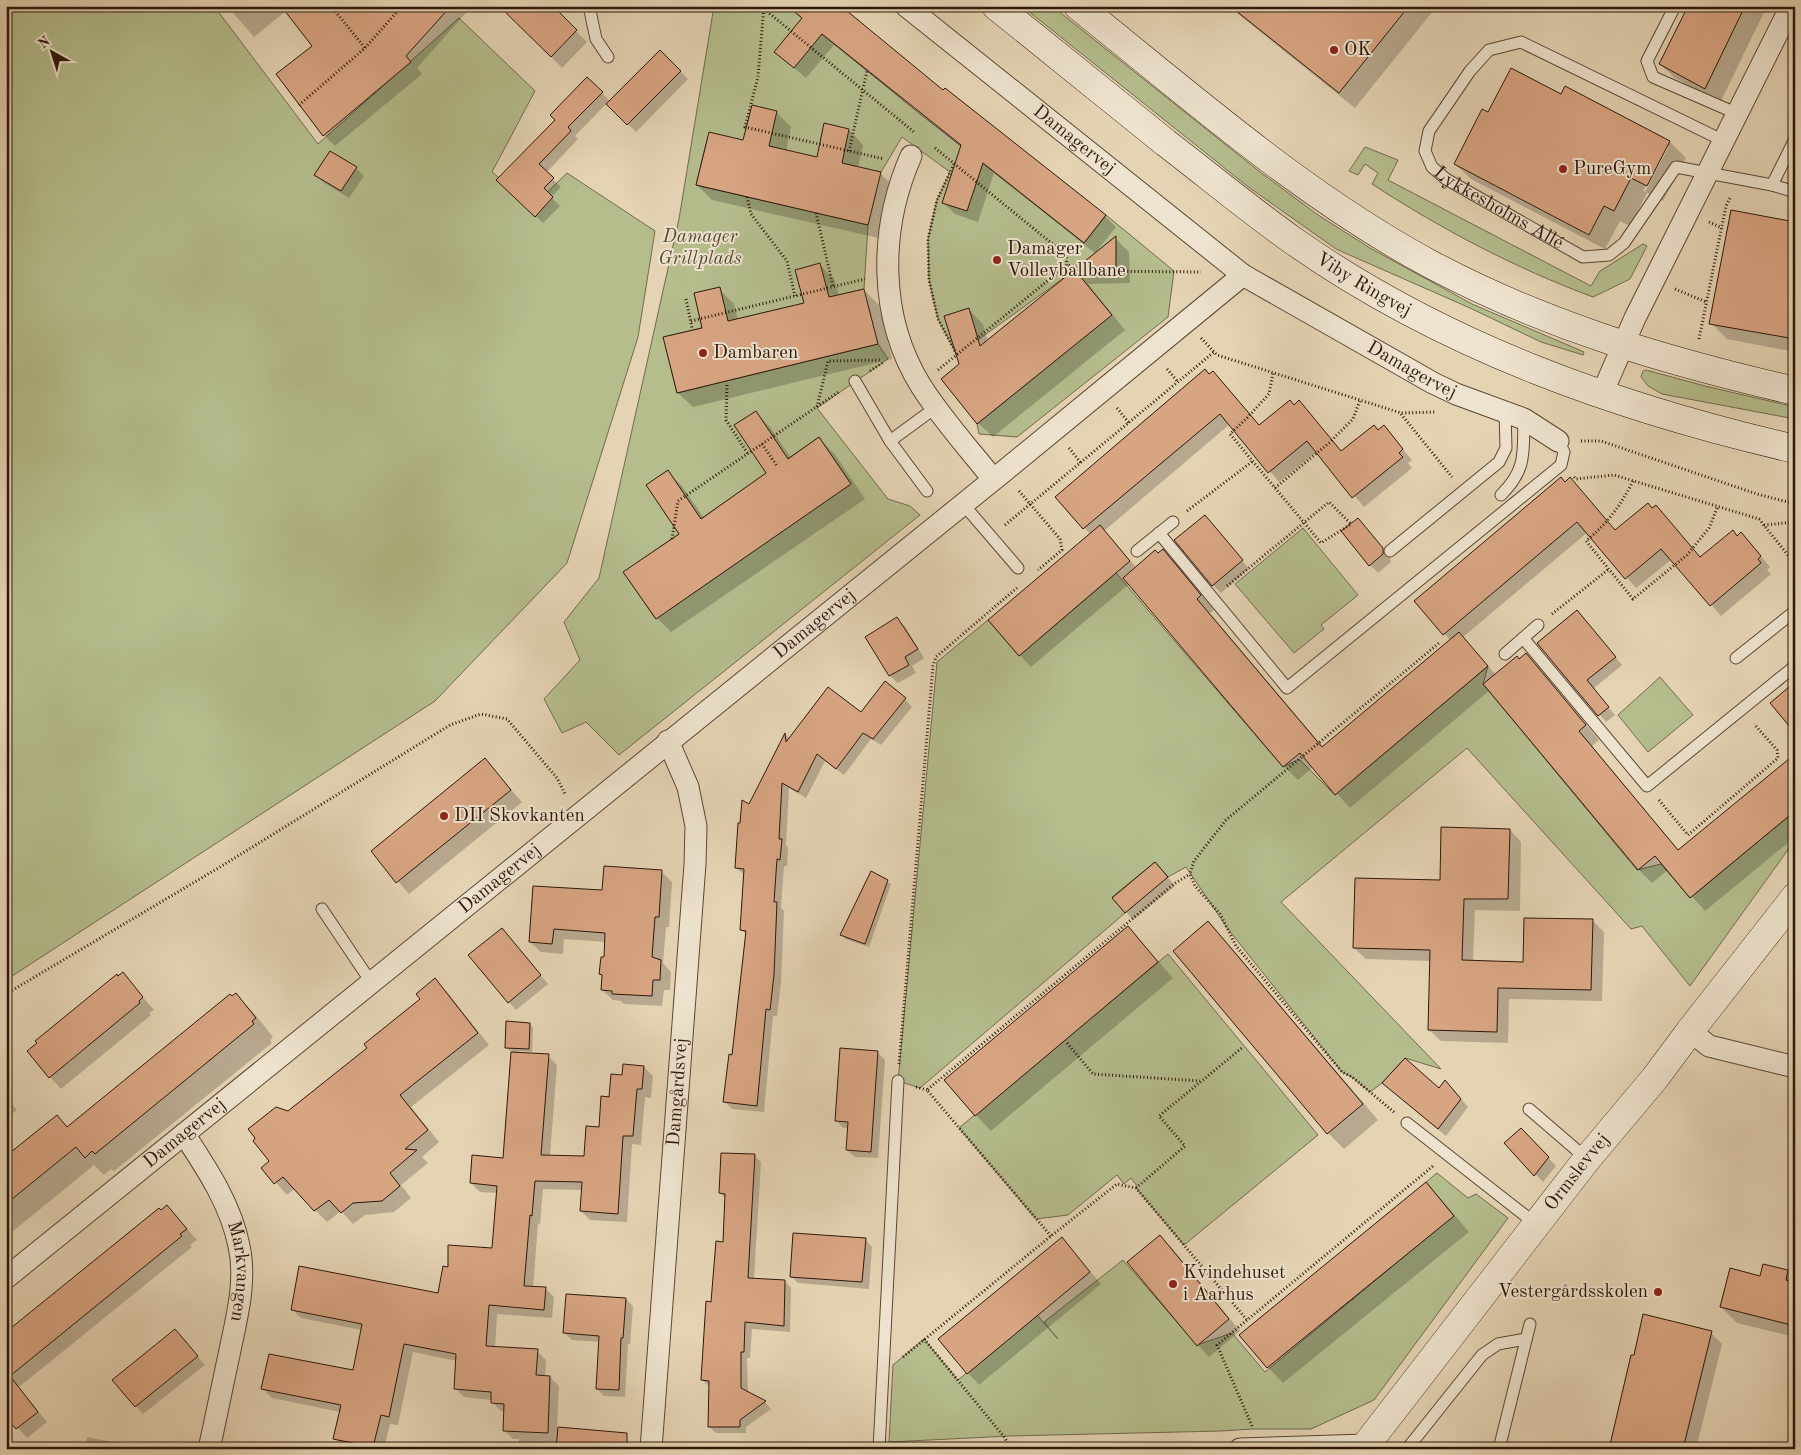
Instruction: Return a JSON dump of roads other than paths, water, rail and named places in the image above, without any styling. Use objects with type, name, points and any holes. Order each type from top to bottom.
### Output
[{"type":"main road","name":"Viby Ringvej","points":[[996,6],[1236,198],[1296,243],[1413,314],[1532,370],[1601,396],[1656,413],[1795,449]]},
{"type":"main road","points":[[1078,6],[1272,161],[1330,203],[1432,265],[1490,294],[1551,321],[1693,366],[1795,391]]},
{"type":"main road","points":[[1760,441],[1795,445]]},
{"type":"main road","name":"Ormslevvej","points":[[1364,1447],[1536,1224],[1587,1159],[1655,1078],[1795,897]]},
{"type":"street","name":"Damagervej","points":[[906,6],[1243,275],[1433,383],[1456,394],[1515,416],[1558,441]]},
{"type":"street","points":[[1601,396],[1622,345],[1707,172],[1790,16]]},
{"type":"street","points":[[909,160],[891,218],[888,246],[887,273],[895,325],[920,384],[936,408],[998,475]]},
{"type":"street","name":"Damagervej","points":[[6,1278],[963,504],[1243,275]]},
{"type":"street","name":"Damgårdsvej","points":[[651,1449],[695,864],[696,826],[688,787],[668,741]]},
{"type":"street","points":[[1690,1031],[1709,1046],[1795,1067]]},
{"type":"street","name":"Markvangen","points":[[184,1134],[209,1172],[227,1209],[239,1246],[243,1276],[236,1320],[209,1449]]},
{"type":"street","points":[[1240,1449],[1364,1447]]},
{"type":"lane","points":[[589,6],[596,39],[608,56]]},
{"type":"lane","points":[[1675,6],[1647,61],[1653,77],[1738,114]]},
{"type":"lane","name":"Lykkesholms Allé","points":[[1724,141],[1521,42],[1489,50],[1470,71],[1429,131],[1425,151],[1432,168],[1446,179],[1583,257],[1609,255],[1624,243],[1676,168],[1738,178],[1795,192]]},
{"type":"lane","points":[[1772,185],[1795,138]]},
{"type":"lane","points":[[855,382],[890,442],[927,491]]},
{"type":"lane","points":[[890,442],[936,408]]},
{"type":"lane","points":[[1390,551],[1499,462],[1506,448],[1515,416]]},
{"type":"lane","points":[[1501,496],[1514,483],[1522,462],[1515,416]]},
{"type":"lane","points":[[1159,533],[1287,688],[1561,465],[1564,452],[1558,441]]},
{"type":"lane","points":[[963,504],[1018,568]]},
{"type":"lane","points":[[1137,551],[1173,522]]},
{"type":"lane","points":[[1736,658],[1795,611]]},
{"type":"lane","points":[[1505,654],[1538,626]]},
{"type":"lane","points":[[1523,638],[1647,786],[1795,666]]},
{"type":"lane","points":[[322,909],[372,982]]},
{"type":"lane","points":[[878,1449],[898,1081]]},
{"type":"lane","points":[[1528,1109],[1587,1159]]},
{"type":"lane","points":[[1407,1124],[1536,1224]]},
{"type":"lane","points":[[1499,1449],[1530,1324]]},
{"type":"lane","points":[[1410,1448],[1482,1355],[1498,1344],[1526,1339]]},
{"type":"place","name":"OK","points":[[1334,50]]},
{"type":"place","name":"PureGym","points":[[1563,169]]},
{"type":"place","name":"Damager Volleyballbane","points":[[997,260]]},
{"type":"place","name":"Dambaren","points":[[703,353]]},
{"type":"place","name":"DII Skovkanten","points":[[444,816]]},
{"type":"place","name":"Kvindehuset i Aarhus","points":[[1173,1284]]},
{"type":"place","name":"Vestergårdsskolen","points":[[1658,1292]]},
{"type":"park label","name":"Damager Grillplads","points":[[700,248]]}]
